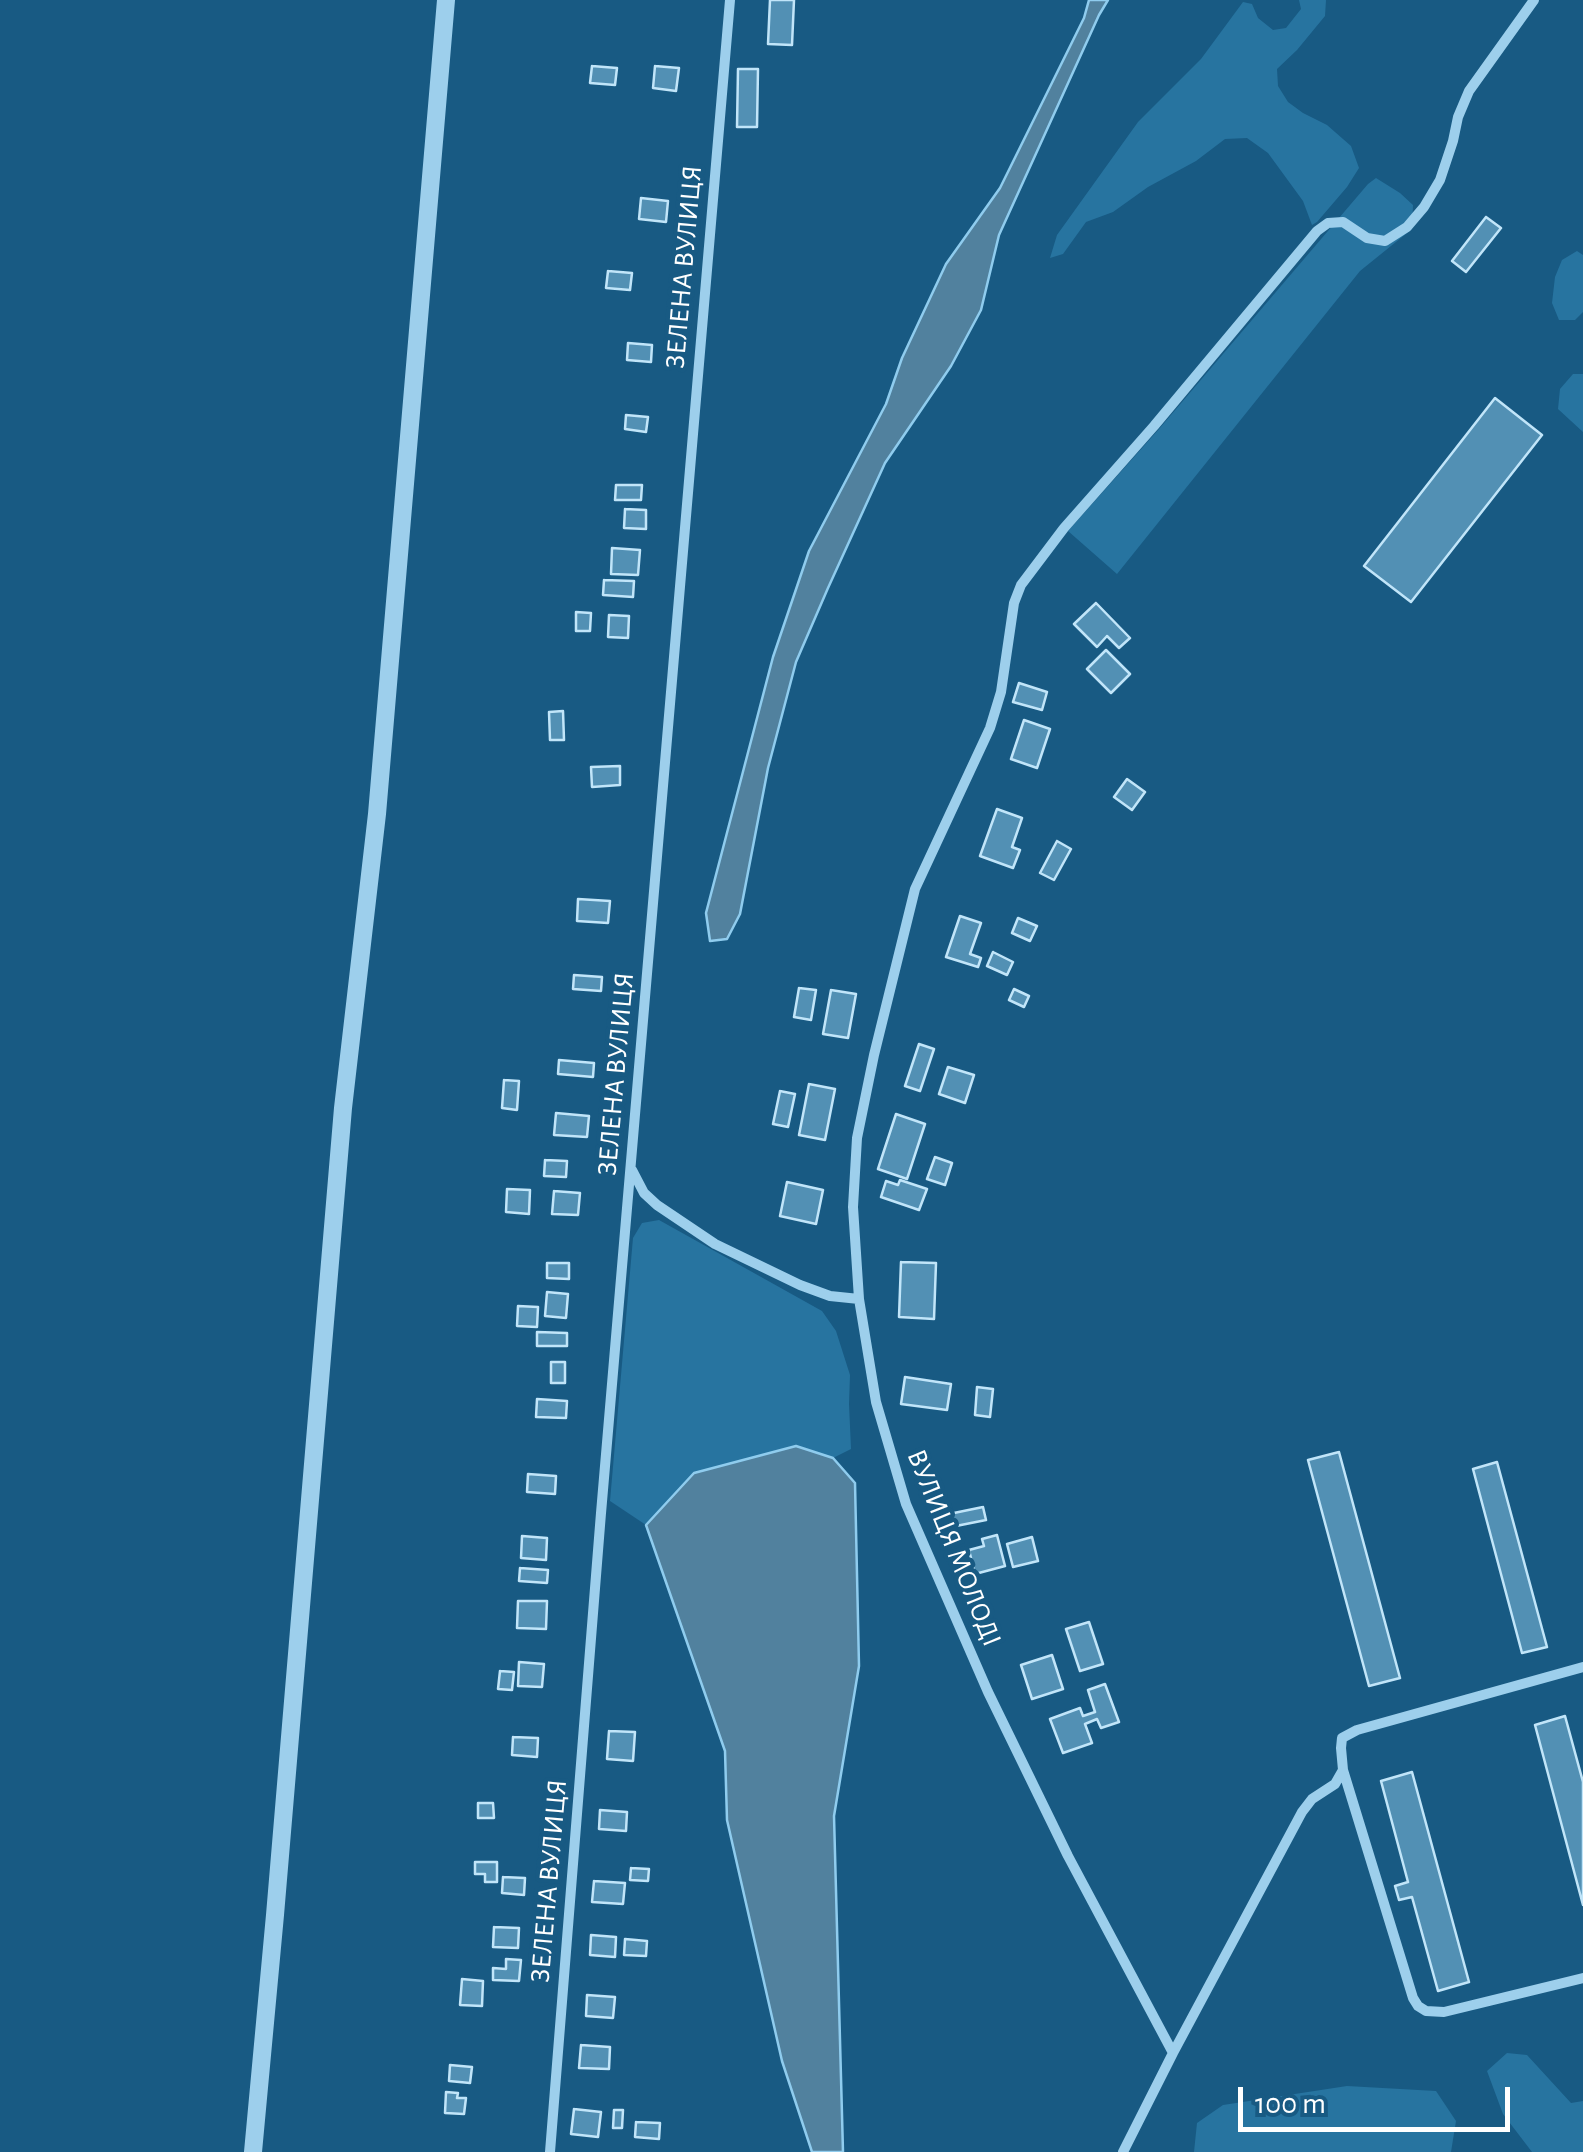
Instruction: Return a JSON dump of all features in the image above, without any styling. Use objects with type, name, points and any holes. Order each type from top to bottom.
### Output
[{"type":"street","points":[[253,2152],[343,1108],[379,795],[446,0]]},
{"type":"street","name":"ЗЕЛЕНА ВУЛИЦЯ","points":[[550,2152],[730,0]]},
{"type":"street","name":"ВУЛИЦЯ МОЛОДІ","points":[[1173,2052],[1068,1856],[988,1692],[906,1504],[876,1402],[858,1299],[852,1207],[857,1138],[915,889],[990,728],[1001,692],[1014,603],[1021,585],[1064,528],[1317,231],[1328,222],[1343,222],[1367,238],[1385,241],[1408,227],[1440,180],[1469,91],[1534,0]]},
{"type":"street","points":[[630,1165],[644,1193],[657,1206],[715,1244],[800,1286],[830,1296],[858,1299]]},
{"type":"street","points":[[1583,1667],[1358,1730],[1342,1738],[1341,1748],[1343,1770],[1418,2006],[1426,2011],[1444,2012],[1583,1978]]},
{"type":"street","points":[[1123,2152],[1302,1812],[1312,1799],[1334,1784],[1343,1770]]},
{"type":"shaded area","points":[[1089,0],[1108,0],[999,235],[981,310],[951,366],[885,463],[796,662],[768,768],[740,914],[727,939],[710,941],[706,913],[773,657],[809,551],[886,404],[902,358],[946,264],[1000,188],[1084,18]]},
{"type":"shaded area","points":[[1299,0],[1326,0],[1325,16],[1277,69],[1278,86],[1288,102],[1327,125],[1351,146],[1359,168],[1317,222],[1312,225],[1303,201],[1268,153],[1247,138],[1225,139],[1113,212],[1086,222],[1063,254],[1050,258],[1057,235],[1138,122],[1201,59],[1243,2],[1252,4],[1258,18],[1273,30],[1286,28],[1301,9]]},
{"type":"shaded area","points":[[1376,178],[1413,205],[1412,229],[1360,271],[1117,574],[1068,531]]},
{"type":"shaded area","points":[[1577,251],[1583,255],[1583,312],[1575,320],[1559,320],[1552,303],[1555,277],[1562,260]]},
{"type":"shaded area","points":[[1573,374],[1583,374],[1583,432],[1558,409],[1560,389]]},
{"type":"shaded area","points":[[659,1220],[822,1311],[836,1331],[850,1375],[851,1449],[833,1458],[796,1446],[695,1473],[646,1525],[610,1501],[633,1238],[642,1223]]},
{"type":"shaded area","points":[[796,1446],[833,1458],[855,1483],[859,1666],[834,1816],[843,2152],[812,2152],[782,2061],[727,1820],[725,1751],[646,1525],[694,1473]]},
{"type":"shaded area","points":[[1507,2053],[1527,2055],[1571,2103],[1583,2101],[1583,2152],[1532,2152],[1503,2114],[1487,2071]]},
{"type":"shaded area","points":[[1347,2086],[1436,2091],[1456,2121],[1451,2152],[1194,2152],[1197,2123],[1223,2105]]},
{"type":"building","points":[[770,0],[794,0],[792,45],[768,44]]},
{"type":"building","points":[[592,66],[617,68],[615,85],[590,83]]},
{"type":"building","points":[[655,66],[679,68],[676,91],[653,88]]},
{"type":"building","points":[[738,69],[758,69],[757,127],[737,127]]},
{"type":"building","points":[[641,198],[668,201],[666,222],[639,219]]},
{"type":"building","points":[[1486,217],[1501,228],[1466,272],[1452,261]]},
{"type":"building","points":[[608,271],[632,273],[630,290],[606,288]]},
{"type":"building","points":[[628,343],[652,345],[651,362],[627,360]]},
{"type":"building","points":[[1495,398],[1542,435],[1411,602],[1364,566]]},
{"type":"building","points":[[626,415],[648,417],[646,432],[625,429]]},
{"type":"building","points":[[616,485],[642,485],[641,500],[615,500]]},
{"type":"building","points":[[625,509],[646,510],[646,529],[624,528]]},
{"type":"building","points":[[612,548],[640,550],[638,575],[611,574]]},
{"type":"building","points":[[604,580],[634,581],[633,597],[603,595]]},
{"type":"building","points":[[1096,603],[1130,638],[1119,648],[1107,636],[1097,647],[1074,624]]},
{"type":"building","points":[[576,612],[591,613],[590,631],[576,631]]},
{"type":"building","points":[[609,615],[629,616],[628,638],[608,637]]},
{"type":"building","points":[[1106,650],[1130,674],[1111,693],[1087,669]]},
{"type":"building","points":[[1019,683],[1047,692],[1042,710],[1013,702]]},
{"type":"building","points":[[563,711],[564,740],[550,740],[549,712]]},
{"type":"building","points":[[1024,720],[1050,729],[1037,768],[1011,759]]},
{"type":"building","points":[[620,766],[620,785],[592,787],[591,767]]},
{"type":"building","points":[[1127,779],[1145,792],[1132,810],[1114,797]]},
{"type":"building","points":[[997,809],[1022,818],[1012,847],[1020,850],[1013,868],[980,856]]},
{"type":"building","points":[[1057,841],[1071,849],[1054,880],[1040,873]]},
{"type":"building","points":[[578,899],[610,901],[608,923],[577,921]]},
{"type":"building","points":[[960,916],[981,923],[970,954],[981,958],[978,967],[946,957]]},
{"type":"building","points":[[1018,918],[1037,926],[1030,941],[1012,933]]},
{"type":"building","points":[[993,952],[1013,962],[1007,975],[987,966]]},
{"type":"building","points":[[574,975],[602,977],[601,991],[573,989]]},
{"type":"building","points":[[799,988],[816,990],[811,1020],[794,1017]]},
{"type":"building","points":[[1014,989],[1029,996],[1024,1007],[1009,1000]]},
{"type":"building","points":[[831,990],[856,994],[848,1038],[823,1034]]},
{"type":"building","points":[[919,1044],[934,1049],[920,1091],[905,1086]]},
{"type":"building","points":[[559,1060],[594,1063],[593,1077],[558,1074]]},
{"type":"building","points":[[948,1067],[974,1075],[965,1103],[939,1094]]},
{"type":"building","points":[[504,1080],[519,1081],[517,1110],[502,1108]]},
{"type":"building","points":[[809,1084],[835,1089],[825,1140],[799,1135]]},
{"type":"building","points":[[780,1091],[795,1094],[788,1127],[773,1124]]},
{"type":"building","points":[[556,1113],[589,1116],[587,1137],[554,1135]]},
{"type":"building","points":[[896,1114],[925,1124],[907,1179],[878,1169]]},
{"type":"building","points":[[935,1157],[952,1163],[945,1185],[927,1179]]},
{"type":"building","points":[[545,1160],[567,1161],[566,1177],[544,1176]]},
{"type":"building","points":[[900,1180],[927,1189],[919,1210],[881,1197],[886,1181],[898,1185]]},
{"type":"building","points":[[787,1182],[823,1190],[816,1224],[780,1216]]},
{"type":"building","points":[[507,1189],[530,1190],[529,1214],[506,1212]]},
{"type":"building","points":[[554,1191],[580,1193],[578,1215],[552,1214]]},
{"type":"building","points":[[901,1262],[936,1263],[934,1319],[899,1317]]},
{"type":"building","points":[[547,1263],[569,1263],[569,1279],[547,1278]]},
{"type":"building","points":[[547,1292],[568,1294],[566,1318],[545,1316]]},
{"type":"building","points":[[518,1306],[538,1307],[537,1327],[517,1326]]},
{"type":"building","points":[[537,1332],[567,1333],[567,1346],[537,1346]]},
{"type":"building","points":[[551,1362],[565,1362],[565,1383],[551,1383]]},
{"type":"building","points":[[905,1377],[951,1384],[947,1410],[901,1404]]},
{"type":"building","points":[[977,1387],[993,1389],[990,1417],[975,1415]]},
{"type":"building","points":[[537,1399],[567,1401],[566,1418],[536,1417]]},
{"type":"building","points":[[1339,1452],[1400,1678],[1369,1686],[1308,1460]]},
{"type":"building","points":[[1497,1462],[1547,1647],[1522,1653],[1473,1469]]},
{"type":"building","points":[[528,1474],[556,1476],[555,1494],[527,1492]]},
{"type":"building","points":[[983,1507],[986,1520],[951,1527],[949,1514]]},
{"type":"building","points":[[997,1535],[1005,1566],[975,1574],[969,1550],[984,1546],[982,1539]]},
{"type":"building","points":[[522,1536],[547,1538],[546,1560],[521,1558]]},
{"type":"building","points":[[1032,1537],[1038,1561],[1013,1567],[1007,1544]]},
{"type":"building","points":[[520,1568],[548,1570],[547,1583],[519,1581]]},
{"type":"building","points":[[518,1601],[547,1601],[546,1629],[517,1628]]},
{"type":"building","points":[[1089,1622],[1103,1664],[1080,1671],[1066,1629]]},
{"type":"building","points":[[1052,1655],[1063,1689],[1032,1699],[1021,1665]]},
{"type":"building","points":[[519,1662],[544,1664],[542,1687],[518,1686]]},
{"type":"building","points":[[500,1671],[514,1672],[512,1690],[498,1689]]},
{"type":"building","points":[[1105,1684],[1119,1722],[1101,1728],[1097,1719],[1085,1724],[1092,1743],[1063,1753],[1050,1719],[1080,1708],[1083,1716],[1095,1712],[1088,1690]]},
{"type":"building","points":[[1565,1716],[1583,1782],[1583,1905],[1535,1725]]},
{"type":"building","points":[[609,1731],[635,1732],[633,1761],[607,1759]]},
{"type":"building","points":[[513,1737],[538,1738],[537,1757],[512,1755]]},
{"type":"building","points":[[1412,1772],[1469,1982],[1438,1991],[1412,1897],[1399,1900],[1395,1886],[1408,1882],[1381,1781]]},
{"type":"building","points":[[478,1803],[493,1803],[494,1818],[478,1818]]},
{"type":"building","points":[[600,1810],[627,1812],[626,1831],[599,1829]]},
{"type":"building","points":[[475,1862],[497,1862],[497,1882],[485,1882],[485,1874],[475,1874]]},
{"type":"building","points":[[631,1868],[649,1869],[648,1881],[630,1880]]},
{"type":"building","points":[[503,1877],[525,1878],[524,1895],[502,1893]]},
{"type":"building","points":[[594,1881],[625,1883],[623,1904],[592,1902]]},
{"type":"building","points":[[494,1927],[519,1928],[518,1948],[493,1947]]},
{"type":"building","points":[[591,1935],[616,1937],[615,1957],[590,1955]]},
{"type":"building","points":[[625,1939],[647,1941],[646,1956],[624,1955]]},
{"type":"building","points":[[506,1959],[521,1960],[519,1981],[493,1980],[493,1968],[506,1969]]},
{"type":"building","points":[[462,1979],[483,1981],[482,2006],[460,2005]]},
{"type":"building","points":[[587,1995],[615,1997],[613,2018],[586,2016]]},
{"type":"building","points":[[581,2045],[610,2047],[609,2069],[579,2068]]},
{"type":"building","points":[[450,2065],[472,2067],[470,2083],[449,2081]]},
{"type":"building","points":[[446,2092],[466,2098],[464,2114],[445,2113]]},
{"type":"building","points":[[574,2109],[601,2112],[598,2137],[571,2134]]},
{"type":"building","points":[[614,2110],[623,2110],[622,2128],[613,2128]]},
{"type":"building","points":[[636,2122],[660,2123],[659,2139],[635,2137]]}]
